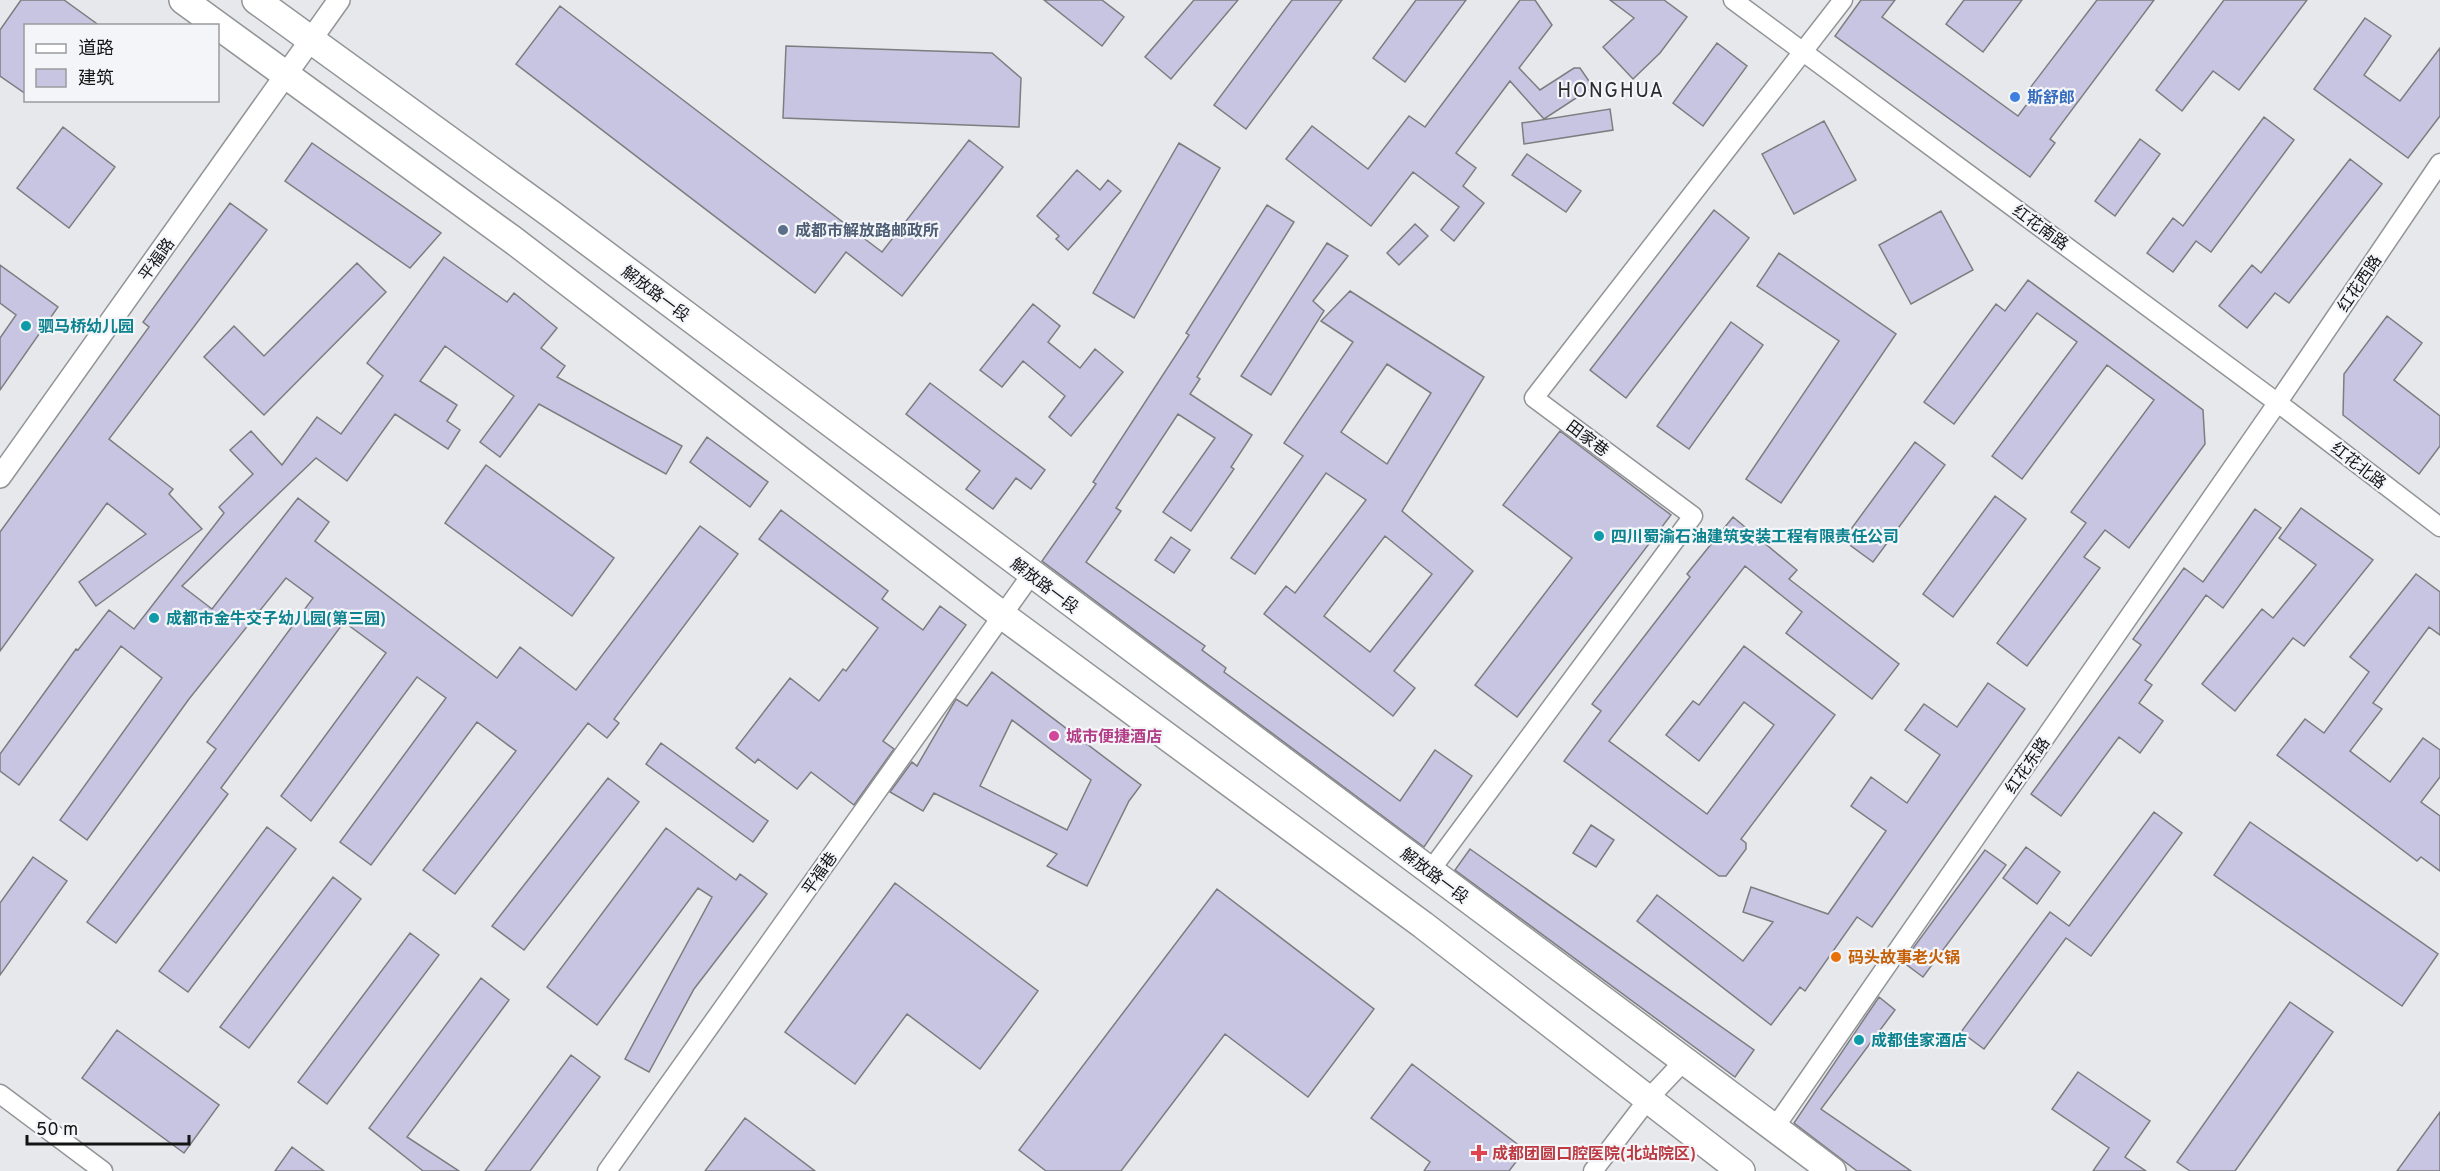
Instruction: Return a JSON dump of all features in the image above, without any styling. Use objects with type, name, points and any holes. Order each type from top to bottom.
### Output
[{"type":"main road","points":[[183,0],[216,24]]},
{"type":"main road","name":"解放路一段","points":[[256,0],[551,214],[1031,575],[1832,1171]]},
{"type":"main road","points":[[219,26],[513,240],[1002,615],[1423,925],[1742,1171]]},
{"type":"street","name":"平福路","points":[[0,477],[339,0]]},
{"type":"street","name":"红花南路","points":[[1733,0],[2278,402]]},
{"type":"street","name":"田家巷","points":[[1430,871],[1693,516],[1534,398],[1843,0]]},
{"type":"street","name":"红花西路","points":[[2278,402],[2440,163]]},
{"type":"street","name":"红花北路","points":[[2278,402],[2440,527]]},
{"type":"street","name":"红花东路","points":[[1775,1127],[2278,402]]},
{"type":"street","name":"平福巷","points":[[607,1171],[1031,575]]},
{"type":"street","points":[[1593,1171],[1649,1098],[1683,1062]]},
{"type":"street","points":[[0,1094],[103,1171]]},
{"type":"building","points":[[21,0],[64,0],[97,24],[24,24],[24,93],[0,76],[0,30]]},
{"type":"building","points":[[1044,0],[1102,0],[1124,17],[1102,46]]},
{"type":"building","points":[[1194,0],[1238,0],[1171,79],[1145,57]]},
{"type":"building","points":[[1292,0],[1342,0],[1246,129],[1214,105]]},
{"type":"building","points":[[1416,0],[1466,0],[1405,82],[1373,58]]},
{"type":"building","points":[[1520,0],[1535,0],[1552,25],[1519,68],[1540,90],[1574,68],[1580,68],[1593,87],[1544,119],[1510,81],[1456,153],[1476,168],[1463,186],[1484,203],[1454,241],[1441,230],[1459,207],[1413,172],[1371,226],[1286,159],[1312,126],[1368,169],[1409,116],[1425,127]]},
{"type":"building","points":[[1610,0],[1664,0],[1687,17],[1660,53],[1633,79],[1603,47],[1634,18]]},
{"type":"building","points":[[1861,0],[1895,0],[1882,17],[2018,116],[2036,92],[2030,88],[2097,0],[2154,0],[2050,139],[2055,143],[2030,177],[1835,36]]},
{"type":"building","points":[[1964,0],[2022,0],[1983,52],[1946,24]]},
{"type":"building","points":[[2224,0],[2307,0],[2239,90],[2213,71],[2182,111],[2156,90]]},
{"type":"building","points":[[560,6],[882,252],[969,140],[1003,167],[902,296],[846,252],[815,293],[516,64]]},
{"type":"building","points":[[2365,18],[2391,36],[2364,75],[2400,101],[2440,48],[2440,116],[2408,158],[2314,89]]},
{"type":"building","points":[[1717,43],[1747,66],[1703,126],[1673,103]]},
{"type":"building","points":[[786,46],[992,53],[1021,78],[1019,127],[783,118]]},
{"type":"building","points":[[1610,109],[1613,130],[1524,144],[1522,123]]},
{"type":"building","points":[[2264,117],[2294,140],[2211,252],[2196,241],[2173,272],[2147,253],[2173,218],[2183,226]]},
{"type":"building","points":[[1824,121],[1856,180],[1794,214],[1762,154]]},
{"type":"building","points":[[63,127],[115,167],[69,228],[17,188]]},
{"type":"building","points":[[2140,139],[2160,154],[2115,216],[2095,201]]},
{"type":"building","points":[[312,143],[441,233],[410,268],[285,181]]},
{"type":"building","points":[[1179,143],[1220,168],[1134,318],[1093,293]]},
{"type":"building","points":[[1527,154],[1581,191],[1566,212],[1512,175]]},
{"type":"building","points":[[2350,159],[2382,184],[2289,303],[2275,293],[2247,328],[2219,306],[2252,265],[2261,273]]},
{"type":"building","points":[[1077,170],[1100,190],[1108,180],[1121,191],[1068,250],[1056,239],[1059,236],[1037,216]]},
{"type":"building","points":[[230,203],[267,230],[109,439],[173,489],[169,494],[202,529],[96,606],[79,582],[146,534],[107,503],[0,651],[0,532],[149,327],[143,322]]},
{"type":"building","points":[[1267,205],[1294,222],[1197,377],[1200,379],[1190,394],[1252,435],[1231,467],[1234,469],[1191,531],[1163,512],[1215,438],[1178,414],[1116,508],[1121,511],[1086,562],[1205,646],[1202,650],[1226,668],[1224,672],[1400,801],[1435,750],[1472,776],[1424,847],[1042,561],[1096,484],[1093,482],[1189,335],[1186,333]]},
{"type":"building","points":[[1714,210],[1749,238],[1626,398],[1590,370]]},
{"type":"building","points":[[1941,211],[1973,270],[1911,304],[1879,245]]},
{"type":"building","points":[[1415,224],[1428,236],[1399,265],[1387,253]]},
{"type":"building","points":[[1327,243],[1348,256],[1313,301],[1324,311],[1271,395],[1241,376]]},
{"type":"building","points":[[1779,253],[1896,334],[1781,503],[1746,479],[1839,341],[1757,286]]},
{"type":"building","points":[[444,257],[507,302],[514,293],[557,328],[541,348],[565,366],[557,377],[682,446],[666,474],[539,404],[500,457],[480,442],[514,396],[445,346],[420,381],[457,405],[447,421],[460,430],[448,449],[395,414],[347,481],[316,458],[182,586],[212,609],[298,498],[329,522],[315,541],[497,678],[520,647],[576,690],[700,526],[738,554],[614,719],[619,723],[607,738],[588,723],[455,894],[423,870],[516,751],[477,722],[371,865],[340,842],[446,698],[417,677],[311,821],[281,796],[386,653],[344,622],[221,788],[228,794],[116,943],[87,922],[216,749],[207,742],[313,598],[286,578],[189,699],[87,840],[60,820],[162,678],[121,646],[19,785],[0,771],[0,754],[76,649],[78,650],[109,610],[134,629],[224,513],[219,507],[253,474],[230,450],[251,431],[282,465],[317,417],[341,434],[383,376],[367,363]]},
{"type":"building","points":[[357,263],[386,292],[264,415],[204,357],[234,326],[264,356]]},
{"type":"building","name":"驷马桥幼儿园","points":[[0,265],[58,307],[0,390],[0,338],[16,315],[0,303]]},
{"type":"building","points":[[2028,280],[2203,410],[2205,444],[2129,548],[2105,530],[2084,557],[2100,568],[2027,666],[1997,643],[2086,523],[2071,512],[2154,400],[2107,365],[2022,479],[1992,456],[2077,342],[2037,313],[1954,424],[1924,402],[1996,304],[2005,311]]},
{"type":"building","points":[[1350,291],[1484,377],[1402,511],[1473,571],[1394,671],[1415,688],[1393,716],[1264,614],[1286,586],[1295,593],[1366,500],[1326,473],[1255,574],[1231,558],[1303,456],[1284,443],[1353,342],[1321,321]],"holes":[[[1387,364],[1431,393],[1387,464],[1341,432]],[[1385,536],[1432,574],[1370,652],[1324,616]]]},
{"type":"building","points":[[1033,304],[1060,326],[1048,342],[1080,368],[1095,349],[1123,372],[1071,436],[1049,417],[1065,396],[1023,361],[1002,387],[980,370]]},
{"type":"building","points":[[2387,316],[2422,343],[2394,380],[2440,416],[2440,446],[2419,474],[2343,415],[2344,374]]},
{"type":"building","points":[[1731,322],[1763,345],[1689,449],[1657,426]]},
{"type":"building","points":[[930,383],[1045,470],[1031,489],[1016,478],[993,509],[966,489],[980,471],[906,414]]},
{"type":"building","name":"四川蜀渝石油建筑安装工程有限责任公司","points":[[1560,431],[1671,515],[1517,717],[1475,685],[1572,558],[1503,505]]},
{"type":"building","points":[[707,437],[768,482],[750,507],[690,462]]},
{"type":"building","points":[[1915,442],[1945,465],[1873,562],[1843,540]]},
{"type":"building","points":[[486,465],[614,558],[572,616],[445,523]]},
{"type":"building","points":[[1995,496],[2026,519],[1953,617],[1923,594]]},
{"type":"building","points":[[2301,508],[2373,560],[2304,646],[2293,638],[2235,711],[2202,684],[2262,609],[2273,618],[2316,565],[2279,538]]},
{"type":"building","points":[[2255,509],[2281,528],[2223,608],[2206,595],[2145,680],[2152,685],[2139,703],[2163,721],[2140,753],[2119,737],[2061,816],[2031,794],[2141,645],[2133,639],[2184,568],[2203,582]]},
{"type":"building","points":[[781,510],[888,591],[882,599],[923,630],[940,606],[966,625],[883,741],[894,749],[854,805],[811,772],[797,789],[758,759],[755,763],[736,748],[790,678],[819,701],[843,669],[846,671],[878,628],[759,539]]},
{"type":"building","points":[[1733,517],[1797,570],[1789,579],[1899,664],[1872,699],[1786,633],[1802,612],[1745,566],[1609,741],[1707,814],[1774,725],[1744,702],[1699,761],[1666,735],[1693,701],[1699,705],[1744,646],[1835,715],[1741,839],[1746,843],[1746,849],[1726,876],[1719,876],[1564,761],[1601,711],[1592,704],[1690,577],[1687,574]]},
{"type":"building","points":[[1171,537],[1190,550],[1174,573],[1155,560]]},
{"type":"building","points":[[2416,574],[2440,592],[2440,635],[2429,627],[2373,703],[2382,709],[2350,751],[2390,782],[2423,738],[2440,750],[2440,777],[2421,802],[2440,816],[2440,871],[2421,857],[2417,861],[2277,755],[2305,719],[2324,733],[2369,672],[2350,657]]},
{"type":"building","points":[[992,672],[1141,785],[1129,801],[1087,886],[1047,866],[1057,854],[934,793],[923,811],[890,792],[912,762],[917,766],[956,699],[967,706]],"holes":[[[1012,720],[1091,780],[1067,830],[980,786]]]},
{"type":"building","points":[[1988,683],[2025,709],[1872,927],[1857,917],[1805,991],[1800,987],[1771,1025],[1637,921],[1657,895],[1743,961],[1773,922],[1743,912],[1751,887],[1828,914],[1886,831],[1851,806],[1871,777],[1907,803],[1940,755],[1905,730],[1924,704],[1957,727]]},
{"type":"building","points":[[661,743],[768,821],[753,842],[646,764]]},
{"type":"building","points":[[608,778],[639,802],[524,950],[492,926]]},
{"type":"building","points":[[2154,812],[2182,833],[2091,956],[2066,938],[1984,1049],[1961,1032],[2050,912],[2069,926]]},
{"type":"building","points":[[2250,822],[2438,954],[2402,1006],[2214,875]]},
{"type":"building","points":[[1591,825],[1614,840],[1596,867],[1573,853]]},
{"type":"building","points":[[267,827],[296,849],[188,992],[159,971]]},
{"type":"building","points":[[666,828],[736,880],[740,874],[767,894],[694,989],[649,1072],[625,1059],[712,897],[698,888],[597,1025],[547,987]]},
{"type":"building","points":[[2026,847],[2060,872],[2037,904],[2003,878]]},
{"type":"building","points":[[1470,849],[1754,1050],[1735,1077],[1455,870]]},
{"type":"building","points":[[1985,850],[2006,865],[1923,977],[1903,962]]},
{"type":"building","points":[[33,857],[67,881],[0,975],[0,903]]},
{"type":"building","points":[[333,877],[361,899],[249,1048],[220,1027]]},
{"type":"building","points":[[895,883],[1038,991],[980,1069],[907,1014],[855,1084],[785,1032]]},
{"type":"building","points":[[1217,889],[1374,1009],[1308,1097],[1225,1034],[1121,1171],[1046,1171],[1019,1150]]},
{"type":"building","points":[[410,933],[439,955],[327,1104],[298,1082]]},
{"type":"building","points":[[481,978],[509,1000],[407,1137],[459,1171],[423,1171],[369,1128]]},
{"type":"building","points":[[1879,997],[1895,1010],[1821,1109],[1911,1171],[1857,1171],[1794,1123]]},
{"type":"building","points":[[2290,1002],[2333,1032],[2235,1171],[2190,1171],[2177,1162]]},
{"type":"building","points":[[117,1030],[219,1105],[184,1153],[82,1078]]},
{"type":"building","points":[[571,1055],[600,1077],[530,1171],[485,1171]]},
{"type":"building","points":[[1412,1064],[1525,1150],[1509,1171],[1424,1171],[1430,1162],[1371,1118]]},
{"type":"building","points":[[2078,1072],[2150,1121],[2125,1157],[2146,1171],[2093,1171],[2109,1148],[2052,1109]]},
{"type":"building","points":[[2440,1112],[2440,1171],[2397,1171]]},
{"type":"building","points":[[745,1118],[815,1171],[705,1171]]},
{"type":"building","points":[[292,1147],[324,1171],[275,1171]]},
{"type":"place","name":"斯舒郎","points":[[2015,97]]},
{"type":"place","name":"成都市解放路邮政所","points":[[783,230]]},
{"type":"place","name":"驷马桥幼儿园","points":[[26,326]]},
{"type":"place","name":"四川蜀渝石油建筑安装工程有限责任公司","points":[[1599,536]]},
{"type":"place","name":"成都市金牛交子幼儿园(第三园)","points":[[154,618]]},
{"type":"place","name":"城市便捷酒店","points":[[1054,736]]},
{"type":"place","name":"码头故事老火锅","points":[[1836,957]]},
{"type":"place","name":"成都佳家酒店","points":[[1859,1040]]},
{"type":"place","name":"成都团圆口腔医院(北站院区)","points":[[1479,1153]]},
{"type":"district","name":"HONGHUA","points":[[1611,90]]}]
